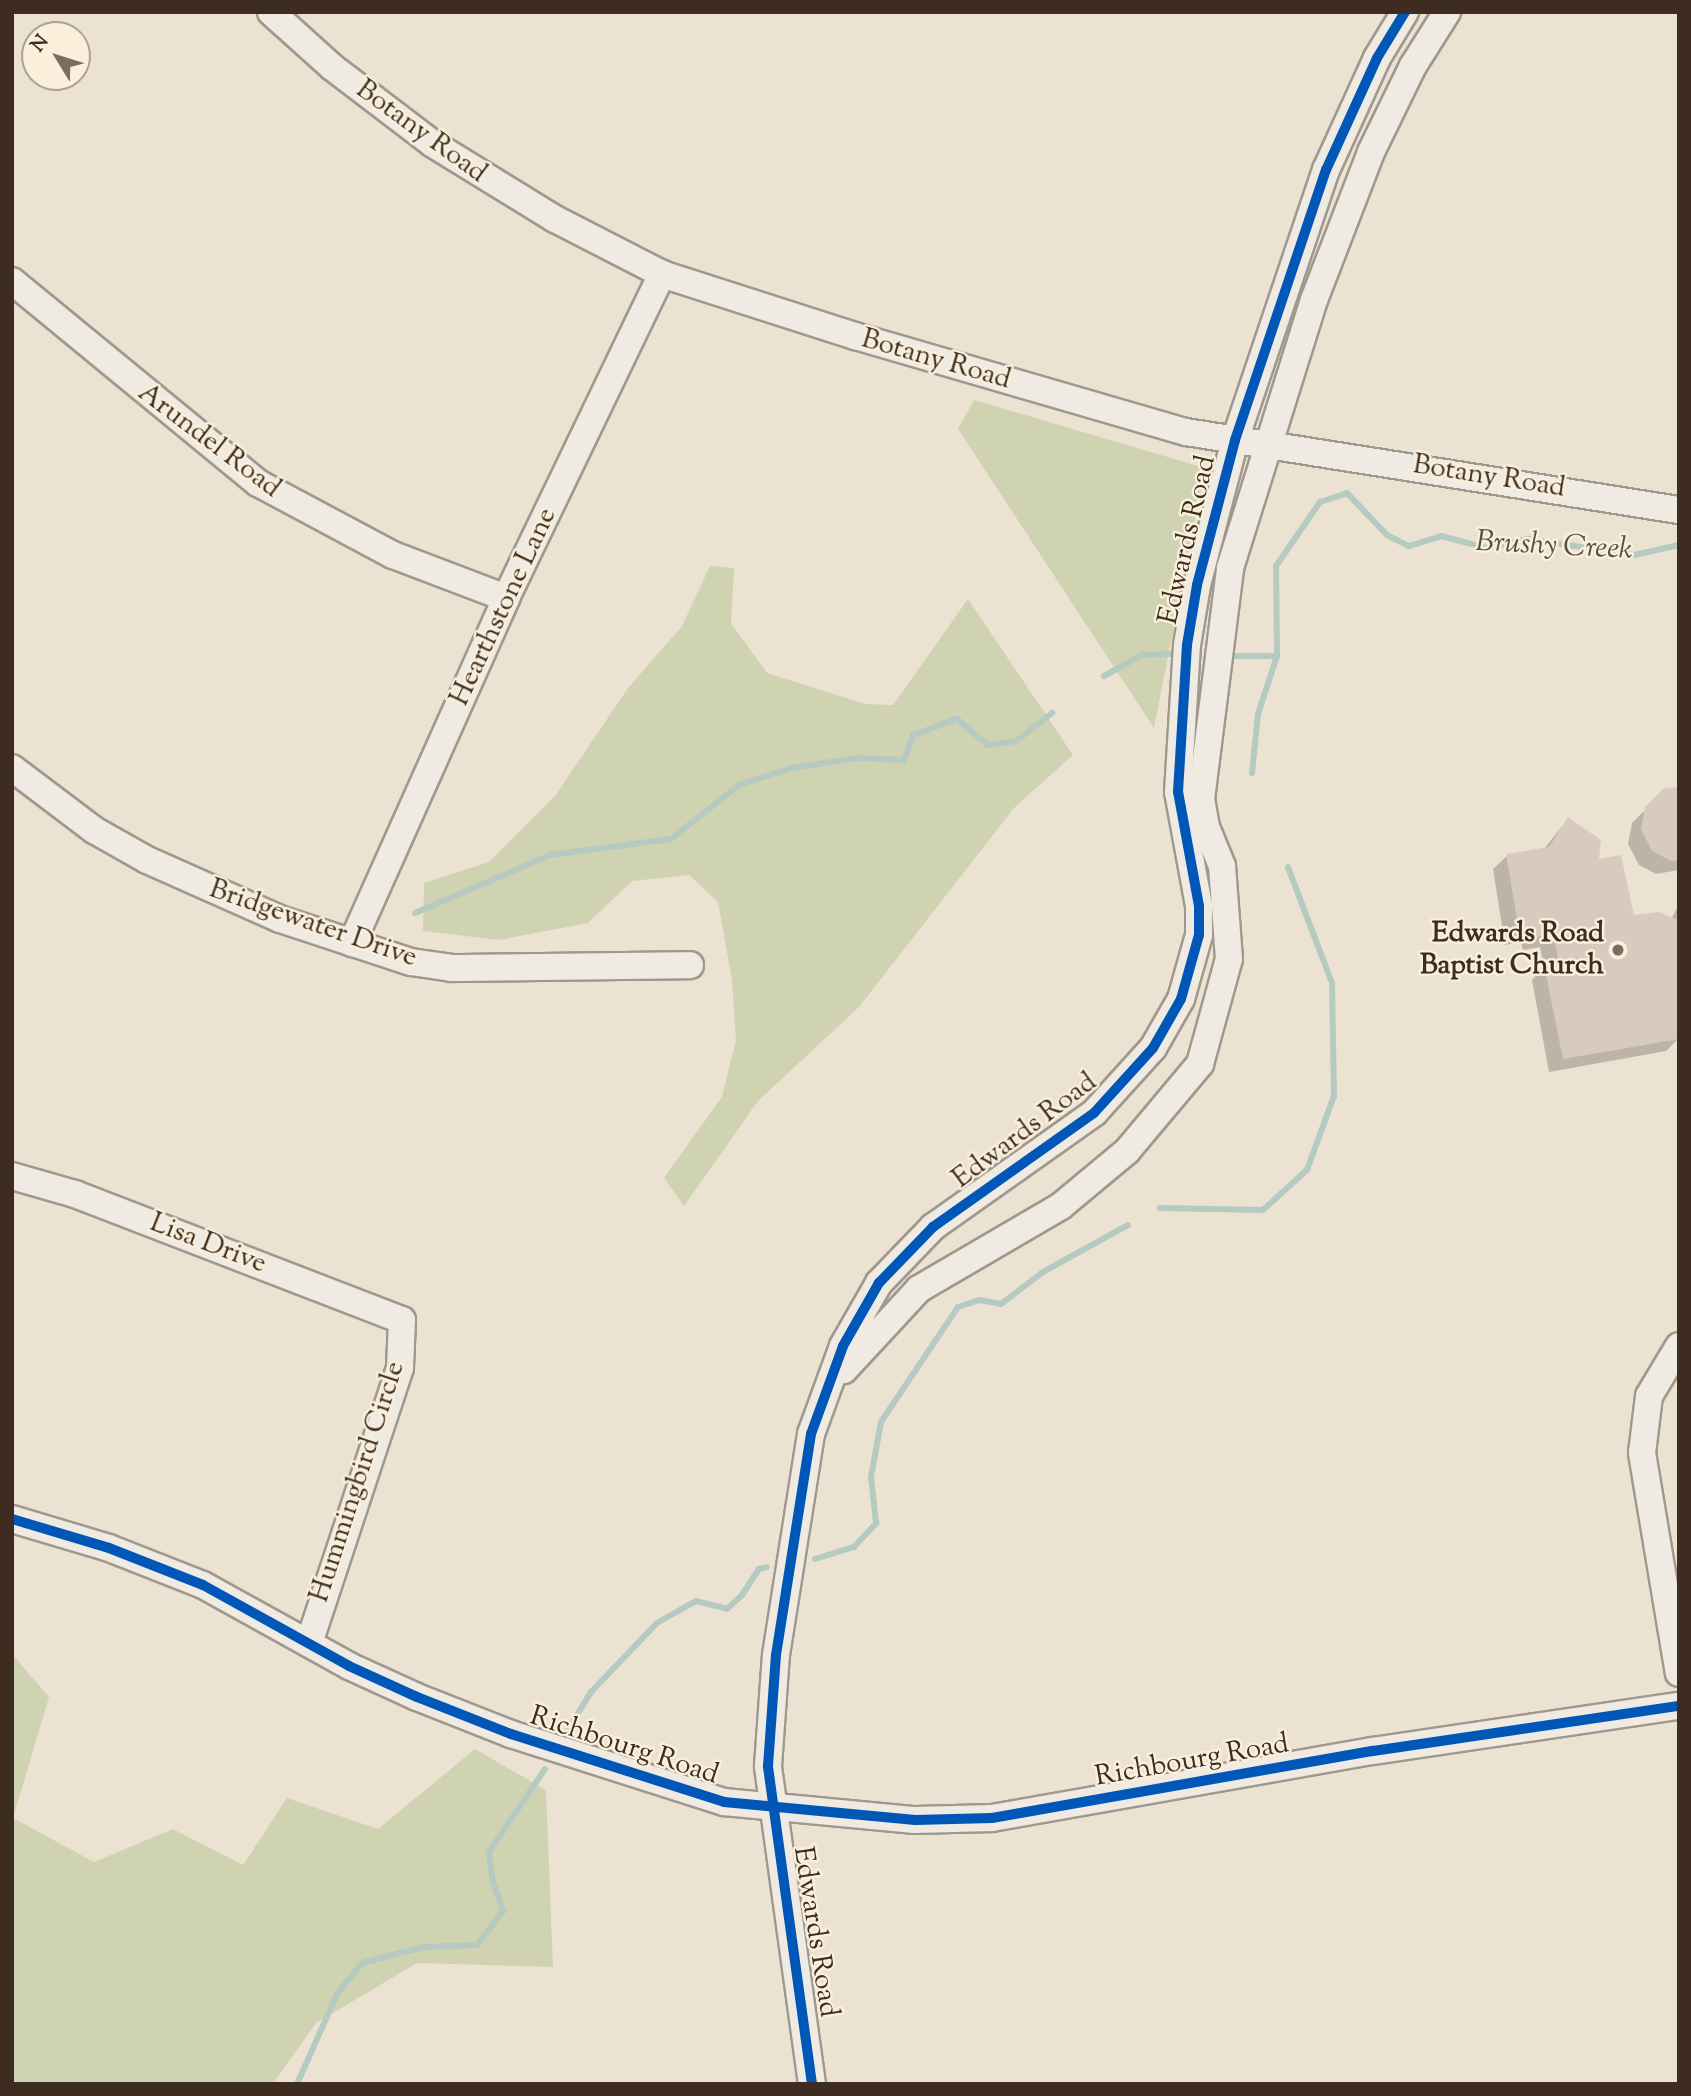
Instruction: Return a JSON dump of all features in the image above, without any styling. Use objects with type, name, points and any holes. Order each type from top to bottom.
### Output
[{"type":"street","name":"Botany Road","points":[[271,12],[332,67],[433,144],[555,219],[662,274],[1059,396],[1186,432],[1679,510]]},
{"type":"street","name":"Edwards Road","points":[[812,2084],[768,1766],[776,1655],[811,1434],[831,1389],[843,1346],[863,1308],[898,1260],[933,1227],[1094,1113],[1153,1048],[1181,999],[1199,934],[1199,906],[1178,792],[1186,645],[1236,440],[1284,287],[1342,127],[1405,12]]},
{"type":"street","name":"Edwards Road","points":[[831,1389],[851,1358],[919,1289],[1061,1206],[1127,1151],[1200,1064],[1228,959],[1222,866],[1206,827],[1201,799],[1230,568],[1266,444],[1314,300],[1375,142],[1413,66],[1447,12]]},
{"type":"street","points":[[1342,127],[1375,142]]},
{"type":"street","name":"Hearthstone Lane","points":[[352,943],[506,598],[662,274]]},
{"type":"street","name":"Arundel Road","points":[[12,281],[258,483],[393,555],[506,598]]},
{"type":"street","name":"Bridgewater Drive","points":[[12,768],[83,822],[147,860],[269,914],[411,962],[452,968],[690,965]]},
{"type":"street","name":"Lisa Drive","points":[[12,1176],[75,1194],[402,1320]]},
{"type":"street","name":"Hummingbird Circle","points":[[309,1643],[400,1368],[402,1320]]},
{"type":"street","points":[[1679,1346],[1648,1396],[1642,1453],[1679,1673]]},
{"type":"street","name":"Richbourg Road","points":[[12,1519],[109,1548],[203,1585],[309,1643],[417,1697],[511,1734],[689,1794],[773,1807],[915,1820],[992,1818],[1373,1751],[1679,1706]]},
{"type":"green space","points":[[974,400],[1205,468],[1154,728],[958,429]]},
{"type":"green space","points":[[710,566],[734,568],[731,623],[767,673],[865,704],[893,705],[968,599],[1073,755],[1014,808],[859,1007],[758,1101],[684,1206],[664,1178],[722,1097],[736,1040],[732,980],[718,902],[689,875],[632,881],[588,923],[499,940],[423,931],[424,883],[489,862],[555,796],[628,688],[682,626]]},
{"type":"green space","points":[[12,1654],[49,1697],[13,1818],[94,1862],[173,1829],[243,1865],[287,1798],[378,1829],[475,1749],[546,1790],[553,1967],[417,1963],[316,2023],[273,2084],[12,2084]]},
{"type":"building","name":"Edwards Road Baptist Church","points":[[1679,787],[1679,860],[1671,861],[1652,851],[1641,829],[1645,807],[1664,788]]},
{"type":"building","name":"Edwards Road Baptist Church","points":[[1568,817],[1601,840],[1599,859],[1621,855],[1634,915],[1659,912],[1676,919],[1679,914],[1679,1039],[1563,1059],[1544,965],[1559,962],[1553,934],[1536,937],[1535,930],[1519,932],[1506,854],[1549,847]]},
{"type":"waterway","name":"Brushy Creek","points":[[1252,773],[1258,714],[1277,656],[1276,566],[1320,502],[1347,493],[1387,535],[1409,546],[1441,536],[1487,548],[1528,539],[1634,555],[1679,545]]},
{"type":"waterway","points":[[1104,676],[1142,655],[1171,654]]},
{"type":"waterway","points":[[1234,656],[1277,656]]},
{"type":"waterway","points":[[415,913],[550,855],[671,839],[739,785],[792,768],[857,758],[904,760],[913,735],[957,719],[988,745],[1016,741],[1052,713]]},
{"type":"waterway","name":"Brushy Creek","points":[[1160,1208],[1263,1210],[1307,1170],[1334,1096],[1332,983],[1288,867]]},
{"type":"waterway","name":"Brushy Creek","points":[[815,1559],[854,1547],[876,1523],[871,1477],[881,1422],[958,1307],[979,1300],[1001,1304],[1043,1272],[1128,1225]]},
{"type":"waterway","name":"Brushy Creek","points":[[563,1738],[591,1692],[657,1623],[696,1601],[727,1609],[742,1595],[759,1569],[767,1567]]},
{"type":"waterway","name":"Brushy Creek","points":[[297,2084],[337,1994],[362,1963],[424,1947],[477,1945],[503,1911],[493,1882],[489,1852],[545,1769]]},
{"type":"cycle path","points":[[812,2084],[768,1766],[776,1655],[811,1434],[843,1346],[879,1283],[933,1227],[1094,1113],[1153,1048],[1181,999],[1199,935],[1199,906],[1178,792],[1187,645],[1197,585],[1235,440],[1326,170],[1377,58],[1405,12]]},
{"type":"cycle path","points":[[12,1519],[109,1548],[203,1585],[349,1666],[417,1697],[511,1734],[724,1802],[915,1820],[992,1818],[1373,1751],[1679,1706]]},
{"type":"place","name":"Edwards Road Baptist Church","points":[[1618,950]]}]
